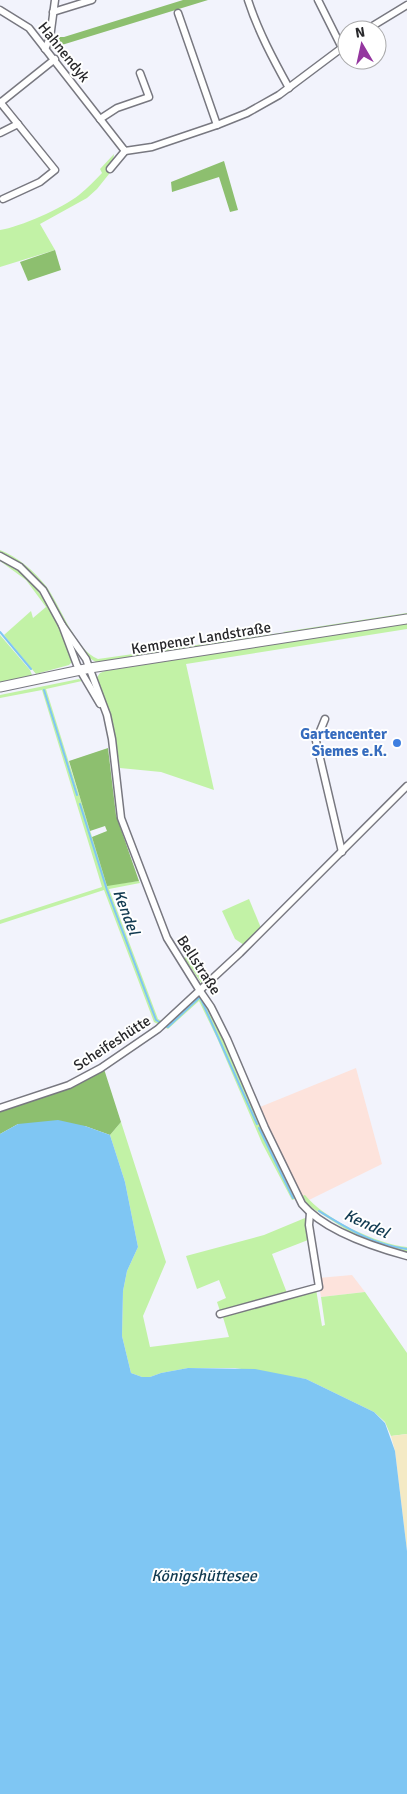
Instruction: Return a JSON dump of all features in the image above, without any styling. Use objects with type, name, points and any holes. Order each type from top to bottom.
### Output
[{"type":"street","points":[[45,49],[50,38],[55,0]]},
{"type":"street","points":[[54,12],[92,0]]},
{"type":"street","points":[[248,0],[265,44],[289,88]]},
{"type":"street","points":[[318,0],[337,34]]},
{"type":"street","points":[[382,20],[407,4]]},
{"type":"street","name":"Hahnendyk","points":[[0,10],[29,28],[125,151]]},
{"type":"street","points":[[178,13],[217,126]]},
{"type":"street","points":[[110,169],[125,151],[152,147],[217,126],[247,113],[289,88],[337,51]]},
{"type":"street","points":[[3,199],[40,182],[55,170],[0,102],[55,59]]},
{"type":"street","points":[[100,119],[117,108],[149,97],[140,73]]},
{"type":"street","points":[[0,132],[18,124]]},
{"type":"street","name":"Bellstraße","points":[[0,556],[20,567],[43,590],[62,625],[80,670],[107,715]]},
{"type":"street","name":"Kempener Landstraße","points":[[0,687],[90,668],[407,619]]},
{"type":"street","name":"Bellstraße","points":[[62,625],[86,659],[107,715],[122,818],[167,938],[211,1007],[227,1039],[265,1128],[302,1204],[310,1214],[352,1237],[378,1248],[407,1256]]},
{"type":"street","points":[[325,718],[316,740],[342,852]]},
{"type":"street","name":"Bellstraße","points":[[200,991],[407,786]]},
{"type":"street","name":"Scheifeshütte","points":[[0,1108],[70,1085],[101,1068],[158,1029],[200,991]]},
{"type":"street","name":"Bellstraße","points":[[220,1314],[319,1287],[309,1225],[310,1214]]},
{"type":"shaded area","points":[[356,1068],[382,1164],[309,1200],[302,1196],[260,1107]]},
{"type":"shaded area","points":[[352,1275],[365,1292],[321,1297],[318,1278]]},
{"type":"green space","points":[[183,0],[208,0],[52,48],[48,44],[53,37],[64,37]]},
{"type":"green space","points":[[114,154],[113,162],[117,164],[97,189],[87,198],[40,224],[55,250],[0,267],[0,230],[30,221],[72,200],[102,173],[100,169]]},
{"type":"green space","points":[[224,161],[238,210],[230,212],[219,177],[172,192],[171,182]]},
{"type":"green space","points":[[55,250],[61,270],[28,281],[20,262]]},
{"type":"green space","points":[[0,550],[19,561],[41,580],[83,647],[98,659],[280,633],[277,637],[96,662],[88,657],[74,640],[40,583],[25,568],[0,552]]},
{"type":"green space","points":[[0,558],[20,572],[42,597],[68,644],[73,661],[69,665],[36,674],[4,635],[31,611],[33,618],[46,607],[26,580],[0,561]]},
{"type":"green space","points":[[407,613],[407,616],[287,635],[283,632]]},
{"type":"green space","points":[[407,623],[407,629],[186,664],[214,790],[161,772],[120,768],[113,724],[96,679],[100,673]]},
{"type":"green space","points":[[0,635],[30,670],[32,675],[0,683]]},
{"type":"green space","points":[[79,679],[82,681],[46,689],[107,885],[139,881],[140,883],[109,889],[158,1019],[164,1022],[160,1025],[154,1022],[104,890],[0,924],[0,920],[102,887],[42,690],[0,698],[0,695]]},
{"type":"green space","points":[[108,748],[116,815],[139,881],[107,886],[92,837],[107,831],[105,826],[90,831],[69,761]]},
{"type":"green space","points":[[249,899],[261,928],[244,945],[235,939],[222,911]]},
{"type":"green space","points":[[194,953],[209,979],[202,984],[184,958]]},
{"type":"green space","points":[[201,996],[221,1035],[267,1142],[295,1199],[292,1200],[262,1143],[199,1001],[168,1029],[164,1027],[197,997]]},
{"type":"green space","points":[[104,1069],[121,1122],[110,1135],[85,1126],[18,1124],[0,1134],[0,1110]]},
{"type":"green space","points":[[121,1122],[166,1262],[143,1316],[150,1347],[229,1337],[222,1314],[316,1289],[322,1326],[325,1325],[321,1297],[365,1292],[407,1353],[407,1434],[391,1436],[385,1422],[374,1412],[306,1379],[235,1368],[188,1368],[150,1377],[142,1377],[131,1373],[122,1336],[123,1291],[127,1271],[138,1247],[125,1182],[110,1135]]},
{"type":"green space","points":[[305,1195],[325,1213],[352,1229],[381,1241],[407,1247],[407,1252],[386,1247],[353,1234],[309,1206],[302,1196]]},
{"type":"green space","points":[[305,1218],[308,1240],[272,1254],[287,1293],[220,1311],[217,1302],[226,1298],[219,1280],[197,1289],[186,1256],[264,1235]]},
{"type":"sand","points":[[407,1434],[407,1551],[395,1451],[391,1436]]},
{"type":"water","name":"Königshüttesee","points":[[58,1120],[85,1126],[110,1135],[125,1182],[138,1247],[127,1271],[123,1291],[122,1336],[131,1373],[142,1377],[150,1377],[188,1368],[255,1369],[306,1379],[374,1412],[385,1423],[395,1451],[407,1551],[407,1794],[0,1794],[0,1134],[18,1124]]},
{"type":"waterway","name":"Kendel","points":[[0,632],[31,669]]},
{"type":"waterway","name":"Kendel","points":[[44,690],[77,795]]},
{"type":"waterway","name":"Kendel","points":[[80,804],[107,890],[156,1020],[161,1023]]},
{"type":"waterway","name":"Kendel","points":[[166,1026],[168,1027],[200,997],[257,1124]]},
{"type":"waterway","name":"Kendel","points":[[259,1128],[293,1198]]},
{"type":"waterway","name":"Kendel","points":[[319,1211],[372,1240],[407,1249]]},
{"type":"place","name":"Gartencenter Siemes e.K.","points":[[397,743]]}]
